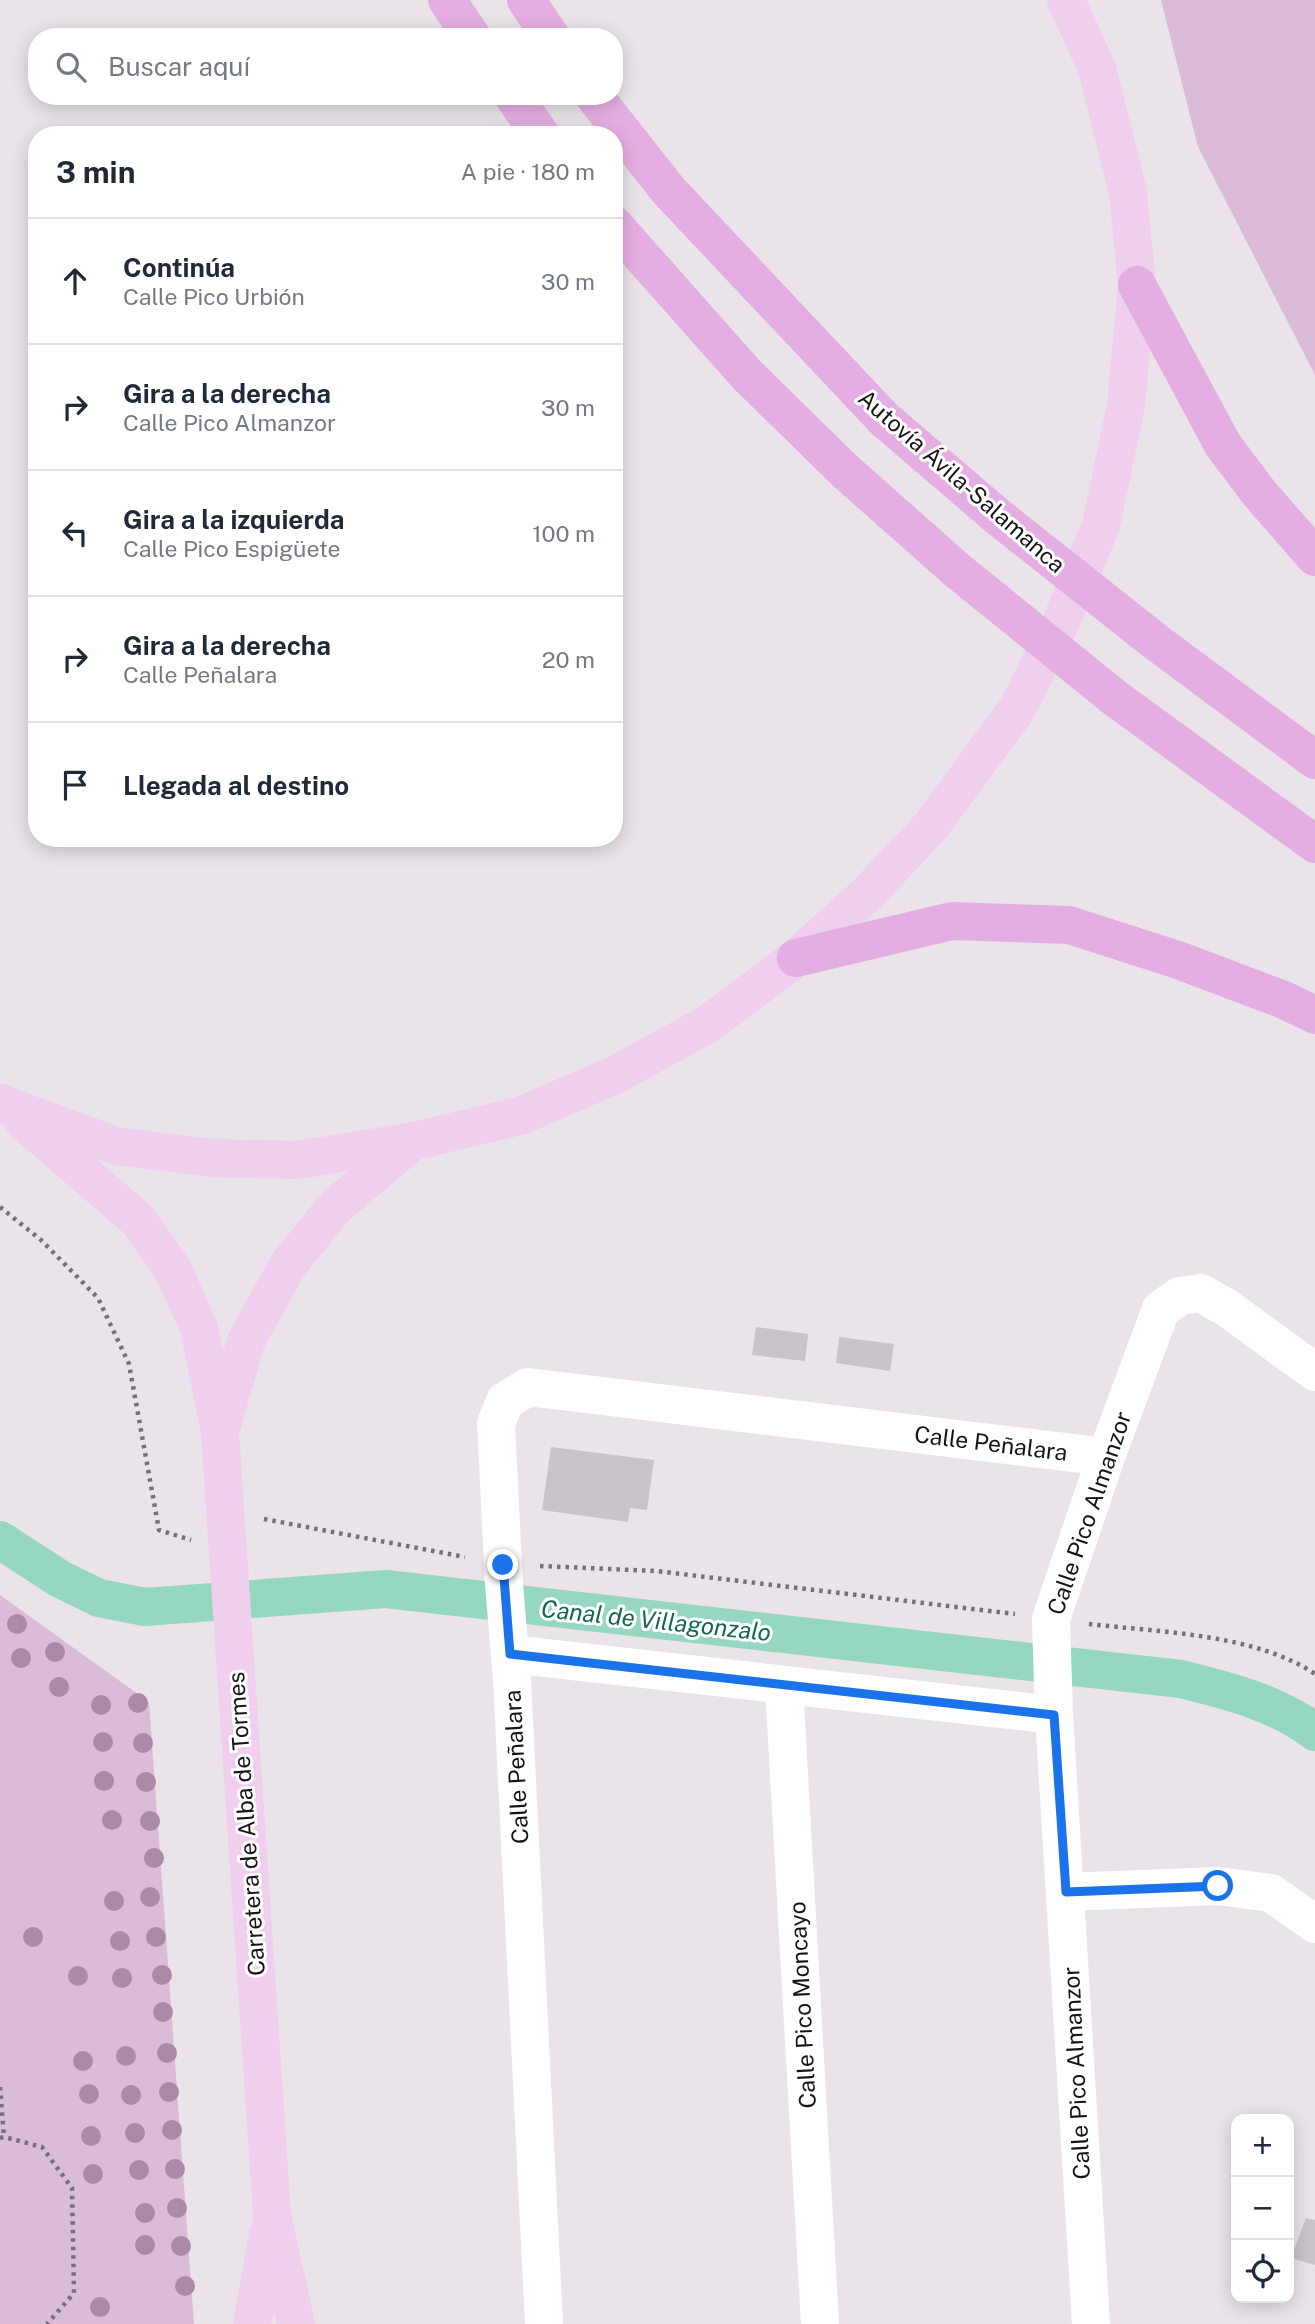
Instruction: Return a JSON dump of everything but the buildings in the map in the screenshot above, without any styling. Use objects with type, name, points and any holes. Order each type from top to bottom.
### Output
[{"type":"highway","points":[[447,0],[466,28]]},
{"type":"highway","points":[[526,0],[545,28]]},
{"type":"highway","points":[[519,105],[535,126]]},
{"type":"highway","name":"Autovía Ávila-Salamanca","points":[[601,105],[618,126]]},
{"type":"highway","name":"Autovía Ávila-Salamanca","points":[[623,133],[669,191],[884,419],[997,516],[1145,634],[1315,760]]},
{"type":"highway","points":[[623,235],[747,375],[845,471],[927,544],[1115,698],[1315,844]]},
{"type":"highway","points":[[1136,285],[1223,445],[1259,494],[1315,557]]},
{"type":"highway","points":[[796,958],[952,921],[1069,925],[1178,960],[1284,1000],[1315,1015]]},
{"type":"main road","points":[[1066,0],[1097,69]]},
{"type":"main road","points":[[2,1104],[116,1146],[212,1158],[299,1160],[414,1141],[520,1116],[615,1075],[708,1024],[796,958],[868,892],[931,826],[1017,709],[1062,620],[1101,525],[1126,405],[1136,285],[1128,192],[1097,69],[1086,0]]},
{"type":"main road","name":"Carretera de Alba de Tormes","points":[[2,1104],[138,1220],[173,1270],[199,1328],[220,1432],[272,2215],[296,2324]]},
{"type":"main road","name":"Carretera de Alba de Tormes","points":[[220,1432],[246,1341],[288,1265],[335,1207],[414,1141]]},
{"type":"main road","name":"Carretera de Alba de Tormes","points":[[252,2324],[272,2215]]},
{"type":"street","name":"Calle Pico Almanzor","points":[[1091,2324],[1052,1634],[1107,1457],[1161,1310],[1180,1296],[1200,1293],[1227,1308],[1315,1372]]},
{"type":"street","name":"Calle Peñalara","points":[[544,2324],[496,1424],[505,1401],[528,1387],[1107,1457]]},
{"type":"street","points":[[509,1639],[784,1686],[1054,1703]]},
{"type":"street","name":"Calle Pico Moncayo","points":[[784,1686],[820,2324]]},
{"type":"street","points":[[1066,1892],[1218,1886],[1271,1894],[1315,1924]]},
{"type":"path","points":[[0,1207],[41,1240],[99,1298],[129,1364],[159,1530],[229,1564]]},
{"type":"path","points":[[226,1512],[504,1574],[656,1571],[1052,1634],[1230,1641],[1297,1662],[1315,1674]]},
{"type":"path","points":[[0,2087],[2,2138],[42,2147],[72,2188],[74,2293],[47,2324]]},
{"type":"shaded area","points":[[1161,0],[1315,0],[1315,375],[1198,147]]},
{"type":"shaded area","points":[[0,1595],[149,1702],[194,2324],[0,2324]]},
{"type":"waterway","name":"Canal de Villagonzalo","points":[[0,1540],[60,1579],[99,1598],[145,1607],[386,1589],[1181,1679],[1268,1705],[1315,1732]]},
{"type":"route","points":[[503,1565],[510,1654],[1054,1715],[1066,1892],[1218,1886]]}]
